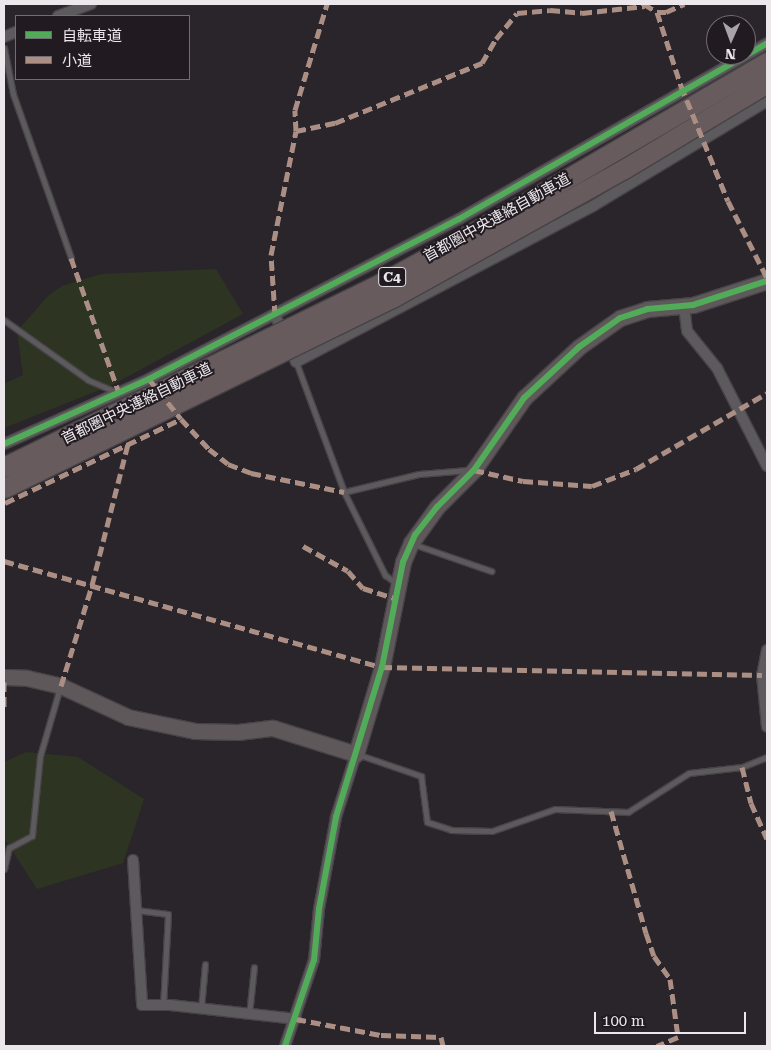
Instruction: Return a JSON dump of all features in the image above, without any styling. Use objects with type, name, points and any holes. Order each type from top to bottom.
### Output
[{"type":"highway","name":"首都圏中央連絡自動車道","points":[[4,468],[383,282],[517,208],[767,62]]},
{"type":"highway","name":"首都圏中央連絡自動車道","points":[[4,488],[392,298],[624,169],[767,83]]},
{"type":"street","points":[[61,15],[90,4]]},
{"type":"street","points":[[4,444],[119,393],[459,220],[767,43]]},
{"type":"street","points":[[275,315],[296,362],[593,206],[767,101]]},
{"type":"street","points":[[285,1046],[296,1019],[314,960],[319,909],[336,817],[382,667],[398,585],[411,543],[437,506],[474,470],[524,398],[579,347],[620,318],[647,309],[684,306],[767,281]]},
{"type":"street","points":[[684,306],[687,331],[717,368],[767,466]]},
{"type":"street","points":[[767,650],[762,676],[767,727]]},
{"type":"street","points":[[4,677],[27,678],[61,686],[128,717],[195,731],[238,732],[273,728],[356,754]]},
{"type":"street","points":[[133,860],[142,1006],[163,1005],[296,1019]]},
{"type":"lane","points":[[4,48],[13,94],[71,258]]},
{"type":"lane","points":[[4,320],[88,380],[119,393]]},
{"type":"lane","points":[[296,362],[344,492],[385,575],[398,585]]},
{"type":"lane","points":[[344,492],[419,474],[474,470]]},
{"type":"lane","points":[[411,543],[491,571]]},
{"type":"lane","points":[[4,868],[9,848],[32,836],[40,756],[61,686]]},
{"type":"lane","points":[[356,754],[421,776],[427,822],[451,830],[492,831],[555,809],[628,812],[689,773],[742,766],[767,757]]},
{"type":"lane","points":[[136,910],[168,914],[163,1005]]},
{"type":"lane","points":[[201,1009],[205,964]]},
{"type":"lane","points":[[249,1015],[254,967]]},
{"type":"green space","points":[[216,269],[243,314],[112,385],[4,428],[4,384],[23,375],[17,331],[48,296],[62,286],[101,274]]},
{"type":"green space","points":[[26,752],[78,757],[144,799],[123,863],[37,889],[4,838],[4,762]]},
{"type":"marked path","points":[[275,315],[271,255],[296,131],[295,110],[327,4]]},
{"type":"marked path","points":[[644,4],[657,12],[681,86],[728,201],[767,278]]},
{"type":"marked path","points":[[657,12],[666,12],[684,4]]},
{"type":"marked path","points":[[296,131],[335,123],[482,63],[496,39],[517,13],[550,10],[582,13],[645,6]]},
{"type":"marked path","points":[[71,258],[119,393]]},
{"type":"marked path","points":[[149,379],[181,419],[209,449],[228,464],[251,473],[344,492]]},
{"type":"marked path","points":[[474,470],[523,481],[592,486],[636,469],[767,393]]},
{"type":"marked path","points":[[5,503],[181,419]]},
{"type":"marked path","points":[[61,686],[92,585],[128,444]]},
{"type":"marked path","points":[[303,546],[348,571],[363,588],[397,599]]},
{"type":"marked path","points":[[4,561],[382,667],[762,675]]},
{"type":"marked path","points":[[4,682],[4,709]]},
{"type":"marked path","points":[[742,767],[751,803],[767,839]]},
{"type":"marked path","points":[[611,811],[654,956],[670,979],[678,1037],[657,1046]]},
{"type":"marked path","points":[[296,1019],[381,1035],[441,1037],[443,1046]]},
{"type":"cycle path","points":[[4,444],[149,379],[459,219],[767,43]]},
{"type":"cycle path","points":[[285,1046],[314,960],[319,909],[336,817],[382,667],[403,562],[415,535],[437,507],[474,470],[524,398],[579,347],[620,318],[647,309],[693,305],[767,281]]}]
